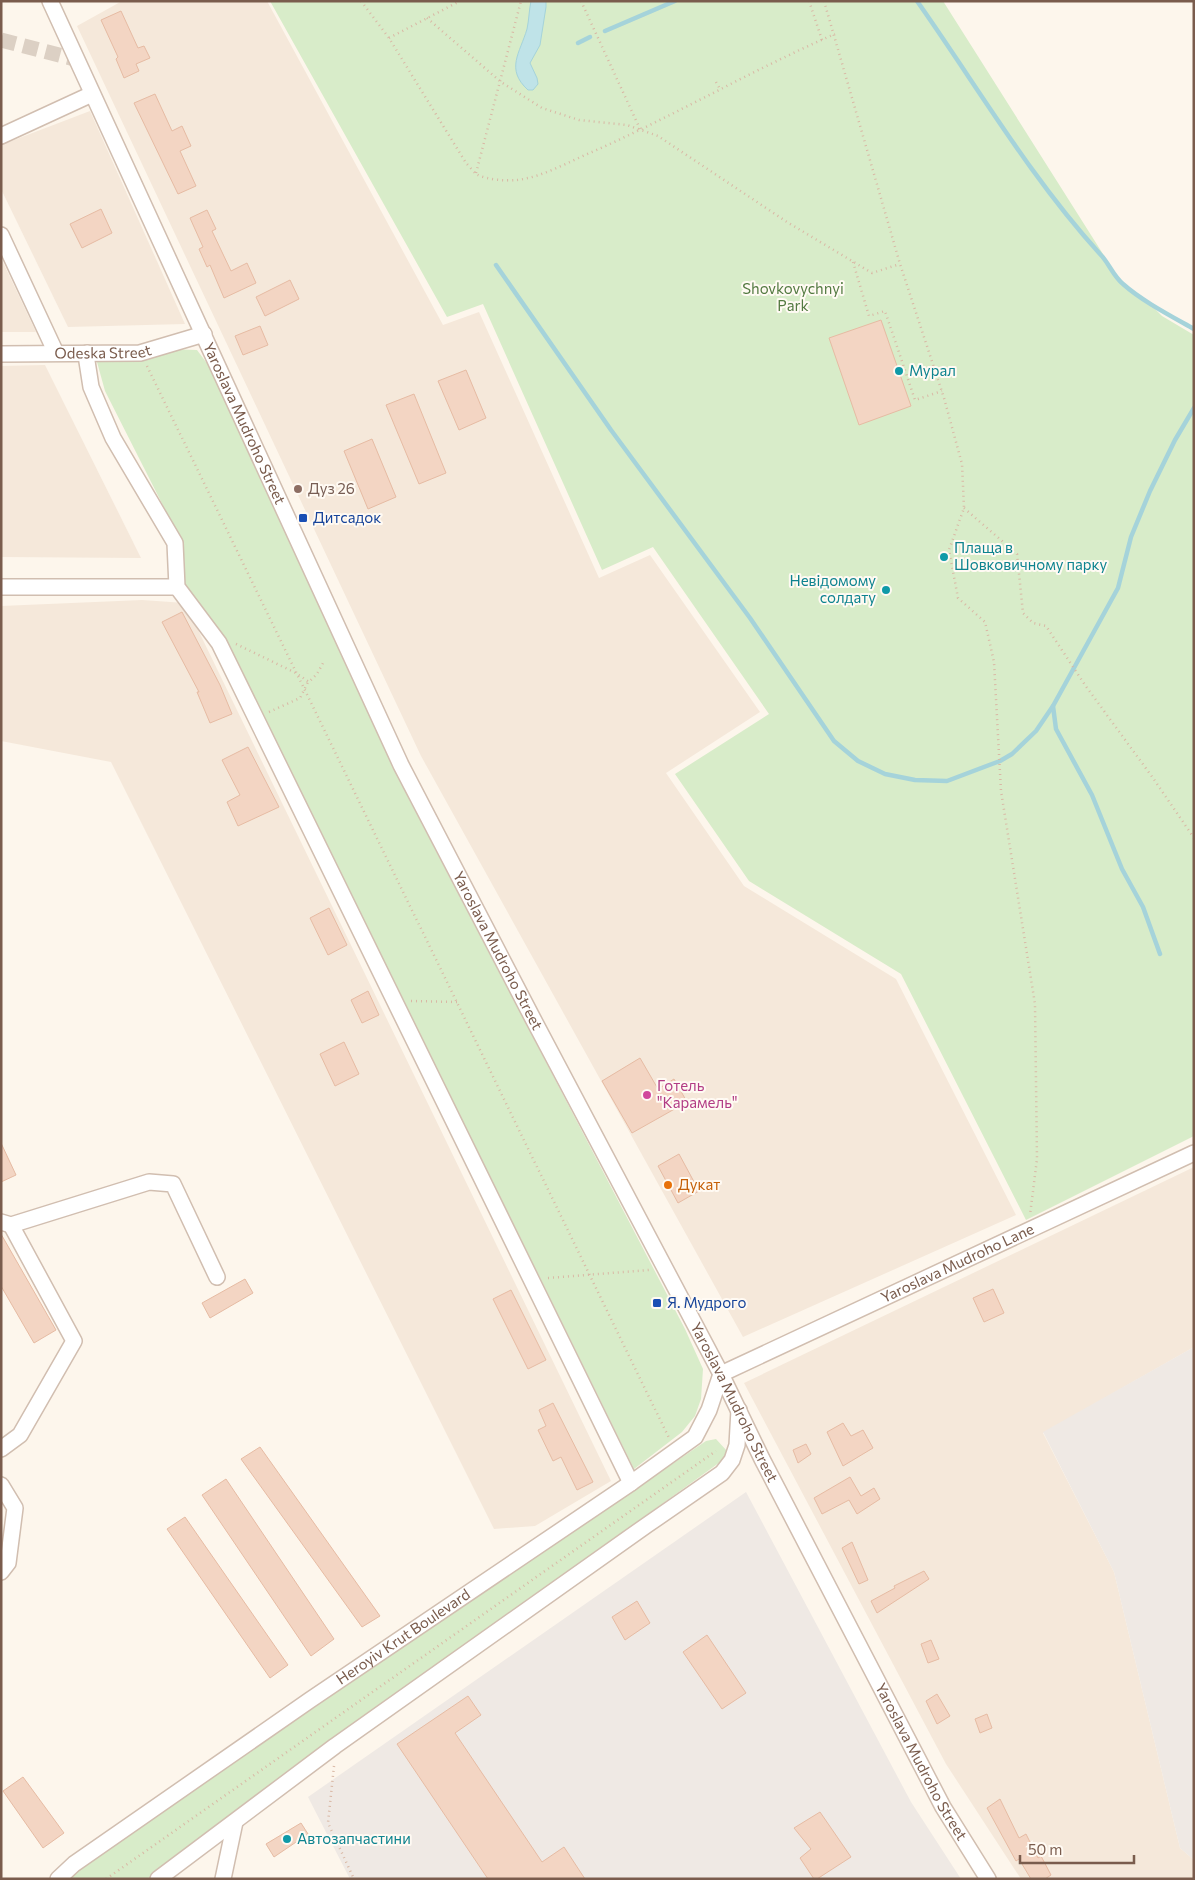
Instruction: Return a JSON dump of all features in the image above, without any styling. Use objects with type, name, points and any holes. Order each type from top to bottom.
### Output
[{"type":"street","name":"Yaroslava Mudroho Street","points":[[50,1],[401,765],[721,1374],[762,1459],[943,1807],[988,1879]]},
{"type":"street","points":[[1,136],[92,94]]},
{"type":"street","points":[[1,235],[56,353]]},
{"type":"street","name":"Odeska Street","points":[[1,354],[140,353],[204,334]]},
{"type":"street","points":[[87,353],[91,387],[113,438],[175,543],[177,587],[219,642],[631,1483]]},
{"type":"street","points":[[1,587],[177,587]]},
{"type":"street","name":"Yaroslava Mudroho Lane","points":[[721,1374],[1194,1153]]},
{"type":"street","points":[[1,1449],[20,1435],[74,1341],[6,1224],[149,1182],[173,1184],[217,1277]]},
{"type":"street","name":"Heroyiv Krut Boulevard","points":[[58,1879],[74,1864],[310,1700],[631,1483],[695,1437],[709,1410],[721,1374]]},
{"type":"street","points":[[158,1879],[335,1746],[639,1530],[722,1474],[732,1460],[737,1445],[739,1409]]},
{"type":"street","points":[[1,1485],[16,1508],[8,1563],[1,1572]]},
{"type":"street","points":[[223,1879],[235,1822]]},
{"type":"path","points":[[361,1],[389,38],[466,163],[476,174],[492,179],[515,180],[529,178],[641,131],[720,89],[835,34]]},
{"type":"path","points":[[389,38],[460,1]]},
{"type":"path","points":[[476,174],[521,1]]},
{"type":"path","points":[[581,1],[641,131]]},
{"type":"path","points":[[809,1],[822,40]]},
{"type":"path","points":[[824,1],[900,264],[942,391],[962,464],[964,508],[949,550],[958,598],[984,622],[994,662],[1001,791],[1035,1004],[1037,1160],[1028,1231]]},
{"type":"path","points":[[427,18],[501,82],[542,108],[579,120],[627,125],[658,136],[787,222],[872,273],[900,264]]},
{"type":"path","points":[[716,82],[720,89]]},
{"type":"path","points":[[852,261],[869,316],[885,311],[915,400],[942,391]]},
{"type":"path","points":[[140,353],[676,1450]]},
{"type":"path","points":[[964,508],[1016,554],[1023,613],[1033,623],[1046,626],[1071,661],[1085,685],[1194,838]]},
{"type":"path","points":[[219,642],[239,644],[296,673],[309,682]]},
{"type":"path","points":[[256,717],[300,698],[324,662]]},
{"type":"path","points":[[395,1000],[457,1002]]},
{"type":"path","points":[[531,1280],[665,1268]]},
{"type":"path","points":[[106,1879],[716,1451]]},
{"type":"path","points":[[339,1716],[328,1823],[354,1879]]},
{"type":"shaded area","points":[[122,1],[267,1],[443,325],[479,312],[599,578],[650,555],[760,712],[666,773],[744,886],[896,979],[1016,1215],[743,1337],[421,756],[77,26]]},
{"type":"shaded area","points":[[90,111],[185,324],[68,327],[1,189],[1,145]]},
{"type":"shaded area","points":[[1,258],[36,332],[1,332]]},
{"type":"shaded area","points":[[45,365],[141,558],[1,557],[1,366]]},
{"type":"shaded area","points":[[142,600],[185,603],[611,1481],[535,1526],[494,1529],[111,762],[1,741],[1,606]]},
{"type":"shaded area","points":[[1194,1167],[1194,1347],[1043,1433],[1114,1572],[1180,1848],[1194,1860],[1194,1879],[1021,1879],[946,1764],[744,1383]]},
{"type":"shaded area","points":[[1194,1347],[1194,1860],[1180,1848],[1114,1572],[1043,1432]]},
{"type":"shaded area","points":[[746,1492],[911,1802],[961,1879],[350,1879],[308,1797]]},
{"type":"green space","name":"Shovkovychnyi Park","points":[[270,1],[943,1],[1122,284],[1146,300],[1162,316],[1194,335],[1194,1136],[1026,1220],[901,974],[749,881],[675,774],[769,714],[653,547],[602,570],[483,304],[447,317]]},
{"type":"green space","points":[[164,349],[197,350],[209,366],[409,799],[685,1329],[703,1369],[701,1399],[695,1416],[682,1432],[634,1469],[226,640],[186,586],[181,574],[181,541],[105,391],[97,362],[97,352]]},
{"type":"green space","points":[[716,1439],[727,1451],[723,1460],[336,1739],[233,1819],[147,1879],[67,1879],[77,1869],[706,1441]]},
{"type":"water","points":[[531,1],[546,1],[546,7],[540,45],[530,63],[538,84],[533,90],[528,90],[517,75],[516,61],[527,29]]},
{"type":"building","points":[[121,11],[138,48],[144,46],[150,58],[136,64],[139,71],[124,78],[116,59],[118,57],[101,20]]},
{"type":"building","points":[[155,94],[172,131],[182,126],[191,146],[180,151],[196,186],[178,194],[134,103]]},
{"type":"building","points":[[101,209],[112,233],[82,248],[70,224]]},
{"type":"building","points":[[207,210],[216,229],[212,231],[231,271],[247,263],[256,283],[224,298],[210,265],[207,267],[199,249],[203,247],[190,218]]},
{"type":"building","points":[[290,280],[299,299],[265,316],[256,297]]},
{"type":"building","points":[[881,320],[911,406],[859,425],[829,338]]},
{"type":"building","points":[[260,326],[268,345],[243,355],[235,336]]},
{"type":"building","points":[[466,370],[486,418],[459,430],[438,381]]},
{"type":"building","points":[[414,394],[446,473],[419,484],[386,405]]},
{"type":"building","points":[[372,439],[396,497],[368,509],[344,451]]},
{"type":"building","points":[[182,612],[220,685],[232,714],[210,723],[197,692],[199,692],[162,622]]},
{"type":"building","points":[[248,747],[279,807],[238,826],[227,802],[240,795],[222,760]]},
{"type":"building","points":[[329,908],[347,945],[328,955],[310,918]]},
{"type":"building","points":[[368,991],[379,1015],[362,1023],[351,1000]]},
{"type":"building","points":[[344,1042],[359,1074],[335,1086],[320,1054]]},
{"type":"building","name":"Готель \"Карамель\"","points":[[640,1058],[658,1089],[674,1079],[687,1102],[632,1133],[602,1081]]},
{"type":"building","points":[[1,1143],[16,1175],[1,1182]]},
{"type":"building","points":[[679,1154],[699,1191],[678,1203],[658,1166]]},
{"type":"building","points":[[1,1234],[56,1330],[34,1343],[1,1286]]},
{"type":"building","points":[[245,1279],[253,1293],[210,1318],[202,1303]]},
{"type":"building","points":[[993,1289],[1004,1313],[984,1322],[973,1298]]},
{"type":"building","points":[[511,1290],[546,1360],[528,1369],[493,1299]]},
{"type":"building","points":[[553,1403],[593,1482],[577,1490],[561,1457],[553,1461],[538,1430],[546,1426],[539,1410]]},
{"type":"building","points":[[843,1423],[851,1436],[863,1430],[873,1448],[843,1466],[827,1432]]},
{"type":"building","points":[[806,1444],[811,1454],[798,1463],[793,1450]]},
{"type":"building","points":[[260,1447],[380,1616],[362,1627],[241,1459]]},
{"type":"building","points":[[850,1477],[861,1496],[874,1488],[880,1499],[857,1514],[849,1500],[822,1514],[814,1498]]},
{"type":"building","points":[[226,1479],[334,1639],[311,1656],[202,1495]]},
{"type":"building","points":[[185,1517],[288,1665],[270,1678],[167,1529]]},
{"type":"building","points":[[852,1542],[868,1580],[859,1584],[842,1548]]},
{"type":"building","points":[[924,1571],[929,1579],[877,1613],[871,1601],[895,1588],[894,1586]]},
{"type":"building","points":[[637,1601],[650,1623],[625,1640],[612,1617]]},
{"type":"building","points":[[707,1635],[746,1693],[722,1709],[683,1652]]},
{"type":"building","points":[[931,1640],[939,1659],[928,1663],[921,1644]]},
{"type":"building","points":[[937,1694],[950,1716],[937,1724],[926,1701]]},
{"type":"building","points":[[468,1696],[481,1715],[455,1733],[542,1862],[564,1847],[585,1879],[488,1879],[397,1744]]},
{"type":"building","points":[[987,1714],[992,1728],[980,1733],[975,1719]]},
{"type":"building","points":[[23,1777],[64,1833],[43,1848],[3,1791]]},
{"type":"building","points":[[1000,1799],[1019,1838],[1026,1834],[1038,1858],[1041,1856],[1051,1875],[1045,1879],[1031,1879],[1019,1859],[1016,1861],[987,1808]]},
{"type":"building","points":[[820,1812],[851,1857],[817,1879],[814,1879],[800,1858],[811,1849],[794,1828]]},
{"type":"building","name":"Автозапчастини","points":[[301,1823],[308,1834],[274,1857],[266,1844]]},
{"type":"waterway","points":[[605,31],[675,1]]},
{"type":"waterway","points":[[917,1],[1027,163],[1116,277],[1139,296],[1194,329]]},
{"type":"waterway","points":[[578,43],[590,37]]},
{"type":"waterway","points":[[496,265],[611,430],[750,618],[834,741],[858,761],[885,774],[915,780],[947,781],[1000,761],[1012,754],[1036,731],[1053,706]]},
{"type":"waterway","points":[[1160,954],[1143,907],[1122,869],[1092,795],[1056,729],[1053,706],[1118,588],[1131,537],[1150,491],[1175,440],[1194,408]]},
{"type":"tunnel","points":[[1,40],[78,60]]},
{"type":"place","name":"Мурал","points":[[899,371]]},
{"type":"place","name":"Дуз 26","points":[[298,489]]},
{"type":"place","name":"Дитсадок","points":[[303,518]]},
{"type":"place","name":"Плаща в Шовковичному парку","points":[[944,557]]},
{"type":"place","name":"Невідомому солдату","points":[[886,590]]},
{"type":"place","name":"Готель \"Карамель\"","points":[[647,1095]]},
{"type":"place","name":"Дукат","points":[[668,1185]]},
{"type":"place","name":"Я. Мудрого","points":[[657,1303]]},
{"type":"place","name":"Автозапчастини","points":[[287,1839]]}]
